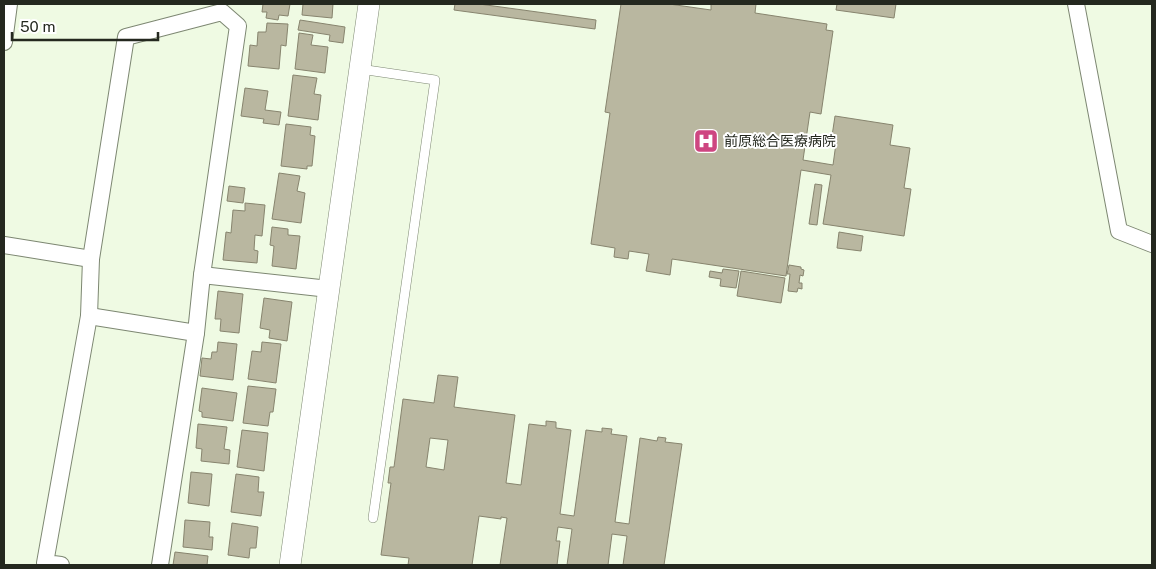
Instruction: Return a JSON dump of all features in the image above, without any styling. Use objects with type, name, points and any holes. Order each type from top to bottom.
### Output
[{"type":"street","points":[[4,42],[9,4]]},
{"type":"street","points":[[290,565],[369,4]]},
{"type":"street","points":[[1076,4],[1119,231],[1152,244]]},
{"type":"street","points":[[61,565],[45,563],[89,316],[91,259],[126,38],[222,12],[238,26],[202,275],[196,333],[160,565]]},
{"type":"street","points":[[4,245],[91,259]]},
{"type":"street","points":[[202,275],[329,290]]},
{"type":"street","points":[[89,316],[196,333]]},
{"type":"lane","points":[[360,69],[435,80],[372,518]]},
{"type":"building","points":[[263,4],[290,4],[288,16],[279,15],[278,20],[266,18],[267,12],[262,12]]},
{"type":"building","points":[[303,4],[333,4],[332,18],[302,15]]},
{"type":"building","points":[[455,4],[479,4],[596,20],[595,29],[454,10]]},
{"type":"building","name":"前原総合医療病院","points":[[621,4],[669,4],[711,10],[711,4],[756,4],[755,13],[827,24],[826,30],[833,31],[821,114],[810,112],[803,160],[833,165],[837,136],[832,136],[835,116],[893,125],[890,145],[910,148],[904,188],[911,189],[904,236],[823,224],[831,175],[801,170],[786,276],[672,259],[670,275],[646,271],[649,254],[629,251],[628,259],[614,257],[615,248],[591,244],[610,113],[605,112]]},
{"type":"building","points":[[837,4],[896,4],[894,18],[836,10]]},
{"type":"building","points":[[300,20],[345,27],[343,43],[329,41],[330,35],[298,30]]},
{"type":"building","points":[[267,23],[288,24],[286,46],[281,45],[279,69],[248,66],[250,45],[257,46],[258,32],[266,32]]},
{"type":"building","points":[[299,33],[313,35],[311,45],[328,47],[325,73],[295,69]]},
{"type":"building","points":[[293,75],[317,78],[314,94],[321,95],[318,120],[288,116]]},
{"type":"building","points":[[245,88],[268,91],[265,110],[281,112],[279,125],[263,123],[264,119],[241,116]]},
{"type":"building","points":[[286,124],[311,127],[310,135],[315,136],[312,166],[307,166],[307,169],[281,166]]},
{"type":"building","points":[[279,173],[300,176],[297,191],[305,193],[301,223],[272,219]]},
{"type":"building","points":[[815,184],[822,185],[817,225],[809,224]]},
{"type":"building","points":[[229,186],[245,188],[243,203],[227,201]]},
{"type":"building","points":[[245,203],[265,205],[262,236],[255,235],[254,250],[258,251],[257,263],[223,260],[226,232],[231,233],[233,210],[245,211]]},
{"type":"building","points":[[272,227],[288,229],[288,235],[300,236],[296,269],[272,266],[274,246],[270,245]]},
{"type":"building","points":[[839,232],[863,236],[861,251],[837,248]]},
{"type":"building","points":[[789,265],[801,267],[804,270],[803,276],[800,275],[799,283],[802,283],[802,289],[798,288],[797,292],[788,291],[790,274],[787,274]]},
{"type":"building","points":[[723,269],[739,271],[736,288],[720,286],[721,279],[709,277],[710,271],[722,273]]},
{"type":"building","points":[[741,271],[785,278],[781,303],[737,296]]},
{"type":"building","points":[[218,291],[243,294],[239,333],[220,331],[221,319],[215,319]]},
{"type":"building","points":[[264,298],[292,302],[287,341],[269,338],[270,330],[260,328]]},
{"type":"building","points":[[218,342],[237,344],[233,380],[200,376],[202,358],[211,359],[212,352],[217,352]]},
{"type":"building","points":[[262,342],[281,344],[276,383],[248,379],[252,351],[261,352]]},
{"type":"building","points":[[438,375],[458,377],[454,407],[515,415],[506,483],[521,485],[529,424],[546,426],[546,421],[556,422],[556,428],[571,430],[560,514],[574,516],[586,430],[602,432],[602,428],[612,429],[611,434],[627,436],[615,522],[629,524],[640,438],[657,441],[658,437],[666,438],[665,442],[682,444],[664,565],[623,565],[627,536],[612,534],[608,565],[567,565],[572,529],[558,527],[556,541],[560,541],[557,565],[500,565],[507,518],[479,516],[472,565],[408,565],[409,558],[381,555],[391,483],[388,483],[390,467],[394,467],[403,399],[434,403]],"holes":[[[430,438],[448,440],[444,470],[426,467]]]},
{"type":"building","points":[[248,386],[276,389],[273,412],[270,412],[268,426],[243,423]]},
{"type":"building","points":[[202,388],[237,393],[233,421],[202,417],[202,412],[199,411]]},
{"type":"building","points":[[198,424],[227,427],[224,449],[230,450],[229,464],[201,461],[202,449],[196,448]]},
{"type":"building","points":[[242,430],[268,433],[264,471],[237,467]]},
{"type":"building","points":[[191,472],[212,474],[209,506],[188,503]]},
{"type":"building","points":[[236,474],[259,477],[258,492],[264,492],[261,516],[231,512]]},
{"type":"building","points":[[185,520],[210,522],[209,537],[213,537],[212,550],[183,547]]},
{"type":"building","points":[[232,523],[258,527],[256,548],[250,548],[249,558],[228,555]]},
{"type":"building","points":[[175,552],[208,556],[207,565],[173,565]]},
{"type":"place","name":"前原総合医療病院","points":[[706,141]]}]
